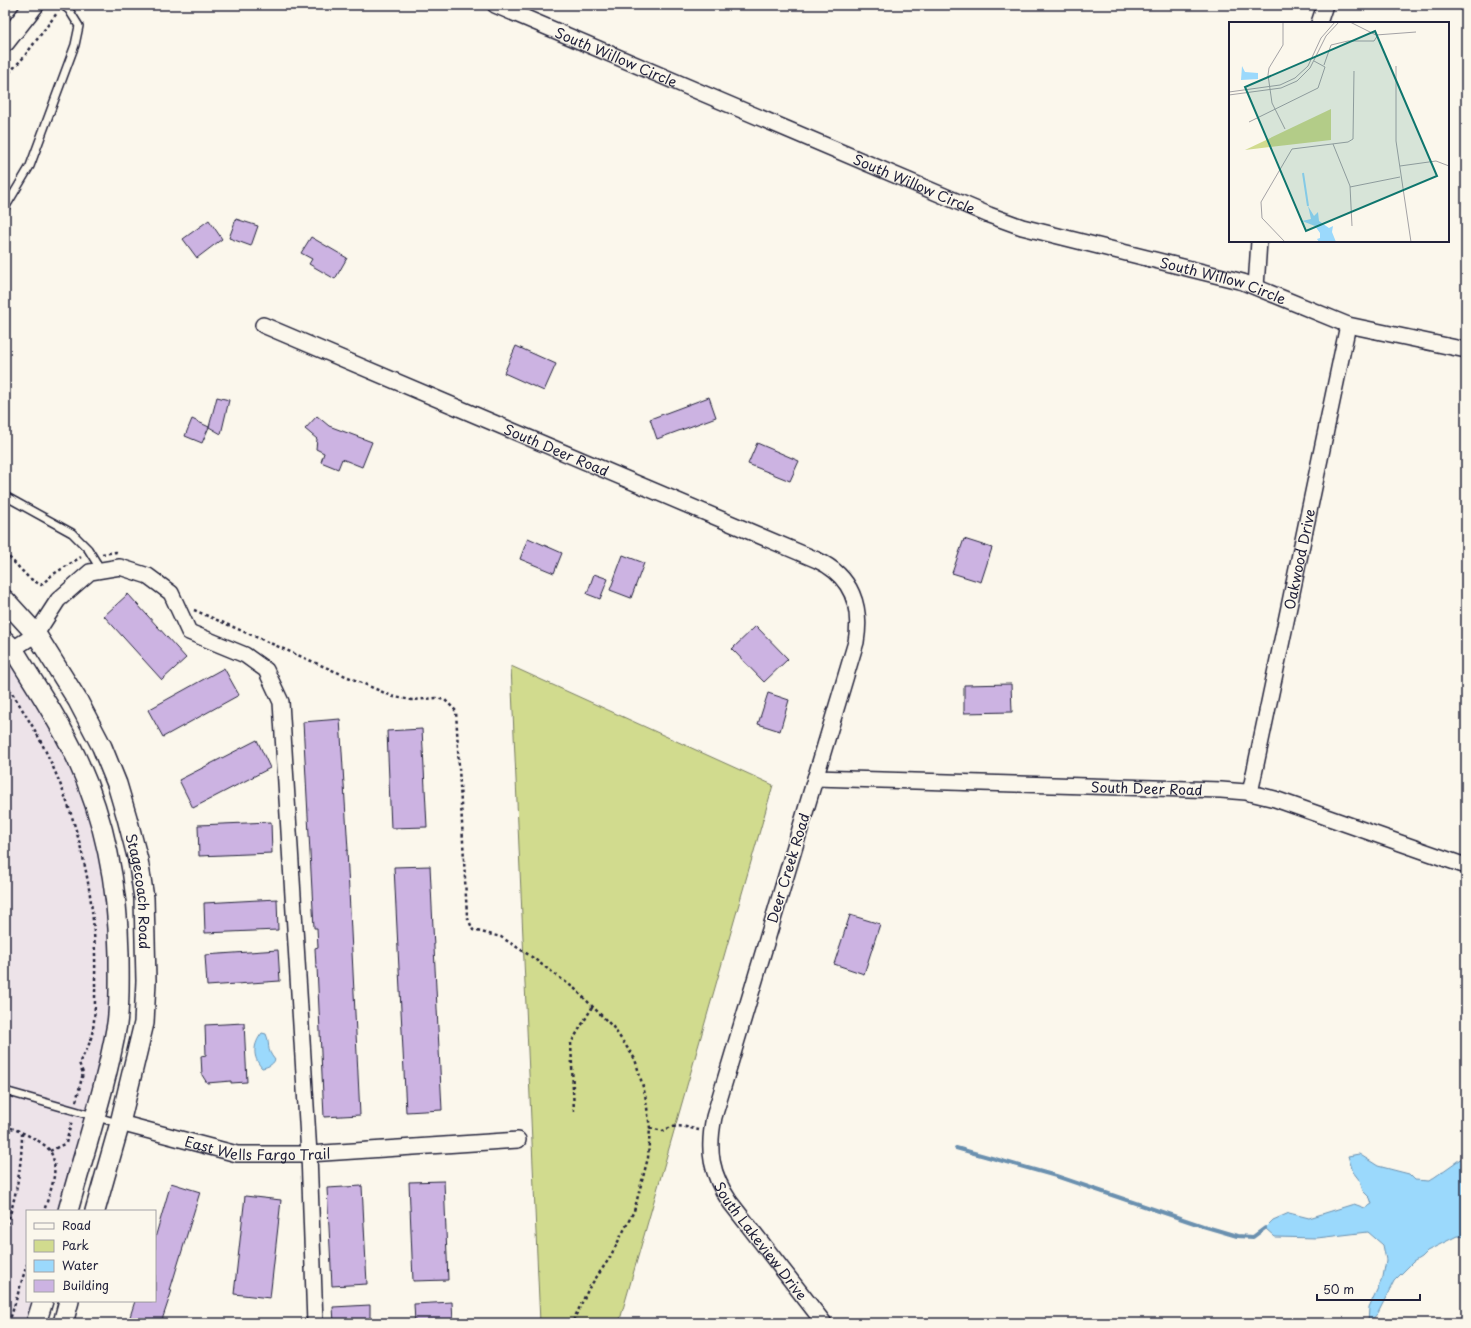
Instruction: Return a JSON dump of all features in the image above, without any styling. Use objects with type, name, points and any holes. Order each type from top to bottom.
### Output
[{"type":"street","points":[[5,42],[34,5]]},
{"type":"street","name":"South Willow Circle","points":[[495,5],[989,215],[1022,227],[1226,278],[1256,287],[1348,325],[1466,350]]},
{"type":"street","points":[[1320,22],[1325,5]]},
{"type":"street","points":[[1256,287],[1260,242]]},
{"type":"street","name":"South Deer Road","points":[[263,325],[817,560],[835,571],[846,583]]},
{"type":"street","name":"Oakwood Drive","points":[[1250,793],[1348,325]]},
{"type":"street","points":[[9,645],[36,634],[58,600],[90,572],[120,567],[148,576],[171,593],[189,632],[245,655],[266,670],[281,702],[310,1154],[315,1323]]},
{"type":"street","name":"Deer Creek Road","points":[[710,1153],[711,1131],[716,1110],[856,642],[858,627],[857,611],[853,596],[846,583]]},
{"type":"street","name":"Stagecoach Road","points":[[5,600],[36,634],[78,701],[102,747],[117,784],[127,818],[138,860],[144,898],[146,939],[144,1023],[120,1123],[95,1210]]},
{"type":"street","name":"Stagecoach Road","points":[[9,645],[54,715],[77,758],[91,794],[112,867],[117,903],[120,983],[117,1023],[95,1116],[68,1210]]},
{"type":"street","name":"South Deer Road","points":[[815,778],[1221,790],[1250,793],[1275,799],[1466,866]]},
{"type":"street","name":"East Wells Fargo Trail","points":[[120,1123],[237,1154],[310,1154],[518,1140]]},
{"type":"street","name":"South Lakeview Drive","points":[[710,1153],[714,1172],[720,1188],[824,1323]]},
{"type":"street","points":[[36,1323],[43,1302]]},
{"type":"street","points":[[63,1323],[69,1302]]},
{"type":"lane","points":[[5,208],[30,166],[75,45],[79,26],[69,10],[62,5]]},
{"type":"lane","points":[[5,496],[72,533],[88,549],[101,570]]},
{"type":"lane","name":"East Wells Fargo Trail","points":[[5,1091],[120,1123]]},
{"type":"path","points":[[5,77],[24,58],[62,5]]},
{"type":"path","points":[[5,553],[29,578],[41,585],[52,575],[79,558],[116,552],[123,555]]},
{"type":"path","points":[[187,607],[394,697],[412,700],[436,698],[446,700],[456,711],[467,916],[473,930],[500,937],[529,955],[575,989],[593,1006],[613,1026],[635,1059],[645,1094],[650,1128],[648,1158],[634,1211],[609,1259],[589,1288],[572,1323]]},
{"type":"path","points":[[5,684],[46,751],[61,785],[81,847],[88,876],[96,956],[95,996],[89,1044],[79,1063],[83,1073]]},
{"type":"path","points":[[574,1112],[571,1043],[593,1006]]},
{"type":"path","points":[[650,1128],[663,1131],[670,1127],[680,1125],[698,1130],[711,1131]]},
{"type":"path","points":[[5,1126],[22,1132],[40,1142],[50,1152],[54,1165],[53,1181],[44,1210]]},
{"type":"path","points":[[5,1230],[16,1191],[21,1158],[22,1132]]},
{"type":"path","points":[[50,1152],[66,1143]]},
{"type":"path","points":[[9,1323],[26,1267]]},
{"type":"shaded area","points":[[5,641],[91,794],[120,983],[68,1210],[26,1210],[26,1302],[43,1302],[36,1323],[5,1323]]},
{"type":"green space","points":[[511,666],[773,785],[619,1323],[540,1323]]},
{"type":"water","points":[[262,1033],[266,1034],[270,1052],[275,1060],[270,1066],[262,1068],[255,1055],[255,1046]]},
{"type":"water","points":[[1359,1154],[1378,1166],[1409,1174],[1415,1180],[1429,1181],[1466,1155],[1466,1237],[1457,1236],[1427,1251],[1413,1262],[1394,1281],[1378,1313],[1369,1323],[1369,1307],[1383,1277],[1386,1260],[1383,1245],[1368,1232],[1317,1238],[1275,1237],[1265,1228],[1273,1220],[1289,1213],[1309,1218],[1354,1204],[1365,1208],[1372,1204],[1370,1198],[1363,1191],[1360,1181],[1353,1172],[1348,1156]]},
{"type":"building","points":[[236,219],[258,226],[251,246],[229,238]]},
{"type":"building","points":[[209,220],[222,239],[197,258],[183,239]]},
{"type":"building","points":[[311,237],[347,258],[335,279],[309,264],[312,259],[301,253]]},
{"type":"building","points":[[516,346],[556,364],[544,391],[504,373]]},
{"type":"building","points":[[217,397],[229,400],[221,434],[209,427]]},
{"type":"building","points":[[709,397],[716,417],[657,439],[650,419]]},
{"type":"building","points":[[317,416],[329,426],[372,442],[362,467],[342,459],[338,469],[321,462],[324,453],[316,449],[317,439],[305,429]]},
{"type":"building","points":[[192,419],[209,427],[202,443],[185,436]]},
{"type":"building","points":[[757,443],[799,461],[790,481],[748,464]]},
{"type":"building","points":[[528,538],[562,553],[554,573],[520,559]]},
{"type":"building","points":[[964,539],[992,548],[981,582],[952,573]]},
{"type":"building","points":[[623,555],[644,563],[631,598],[610,590]]},
{"type":"building","points":[[594,574],[608,579],[600,599],[587,594]]},
{"type":"building","points":[[128,594],[186,658],[162,680],[104,616]]},
{"type":"building","points":[[756,626],[788,659],[764,682],[732,649]]},
{"type":"building","points":[[224,668],[239,695],[163,737],[148,710]]},
{"type":"building","points":[[1011,684],[1012,712],[964,713],[964,685]]},
{"type":"building","points":[[768,693],[789,700],[780,731],[758,724]]},
{"type":"building","points":[[340,719],[348,850],[360,1115],[324,1117],[315,948],[318,947],[317,928],[314,928],[303,722]]},
{"type":"building","points":[[422,729],[427,827],[391,828],[387,731]]},
{"type":"building","points":[[257,740],[270,768],[193,808],[179,780]]},
{"type":"building","points":[[271,822],[272,853],[199,856],[198,825]]},
{"type":"building","points":[[430,866],[442,1110],[406,1112],[394,867]]},
{"type":"building","points":[[277,899],[278,930],[205,933],[204,903]]},
{"type":"building","points":[[850,915],[880,924],[864,974],[834,964]]},
{"type":"building","points":[[278,950],[280,981],[207,986],[205,955]]},
{"type":"building","points":[[244,1023],[247,1082],[231,1083],[231,1081],[207,1083],[202,1075],[201,1056],[206,1055],[205,1025]]},
{"type":"building","points":[[444,1181],[448,1280],[413,1281],[409,1182]]},
{"type":"building","points":[[171,1183],[200,1192],[161,1323],[128,1323],[135,1302],[156,1302],[156,1235]]},
{"type":"building","points":[[362,1186],[367,1284],[332,1286],[327,1188]]},
{"type":"building","points":[[245,1196],[281,1200],[270,1298],[234,1294]]},
{"type":"building","points":[[452,1302],[453,1323],[415,1323],[414,1304]]},
{"type":"building","points":[[370,1305],[370,1323],[334,1323],[333,1307]]},
{"type":"waterway","points":[[956,1148],[1056,1176],[1203,1226],[1237,1236],[1253,1237],[1265,1228]]}]
